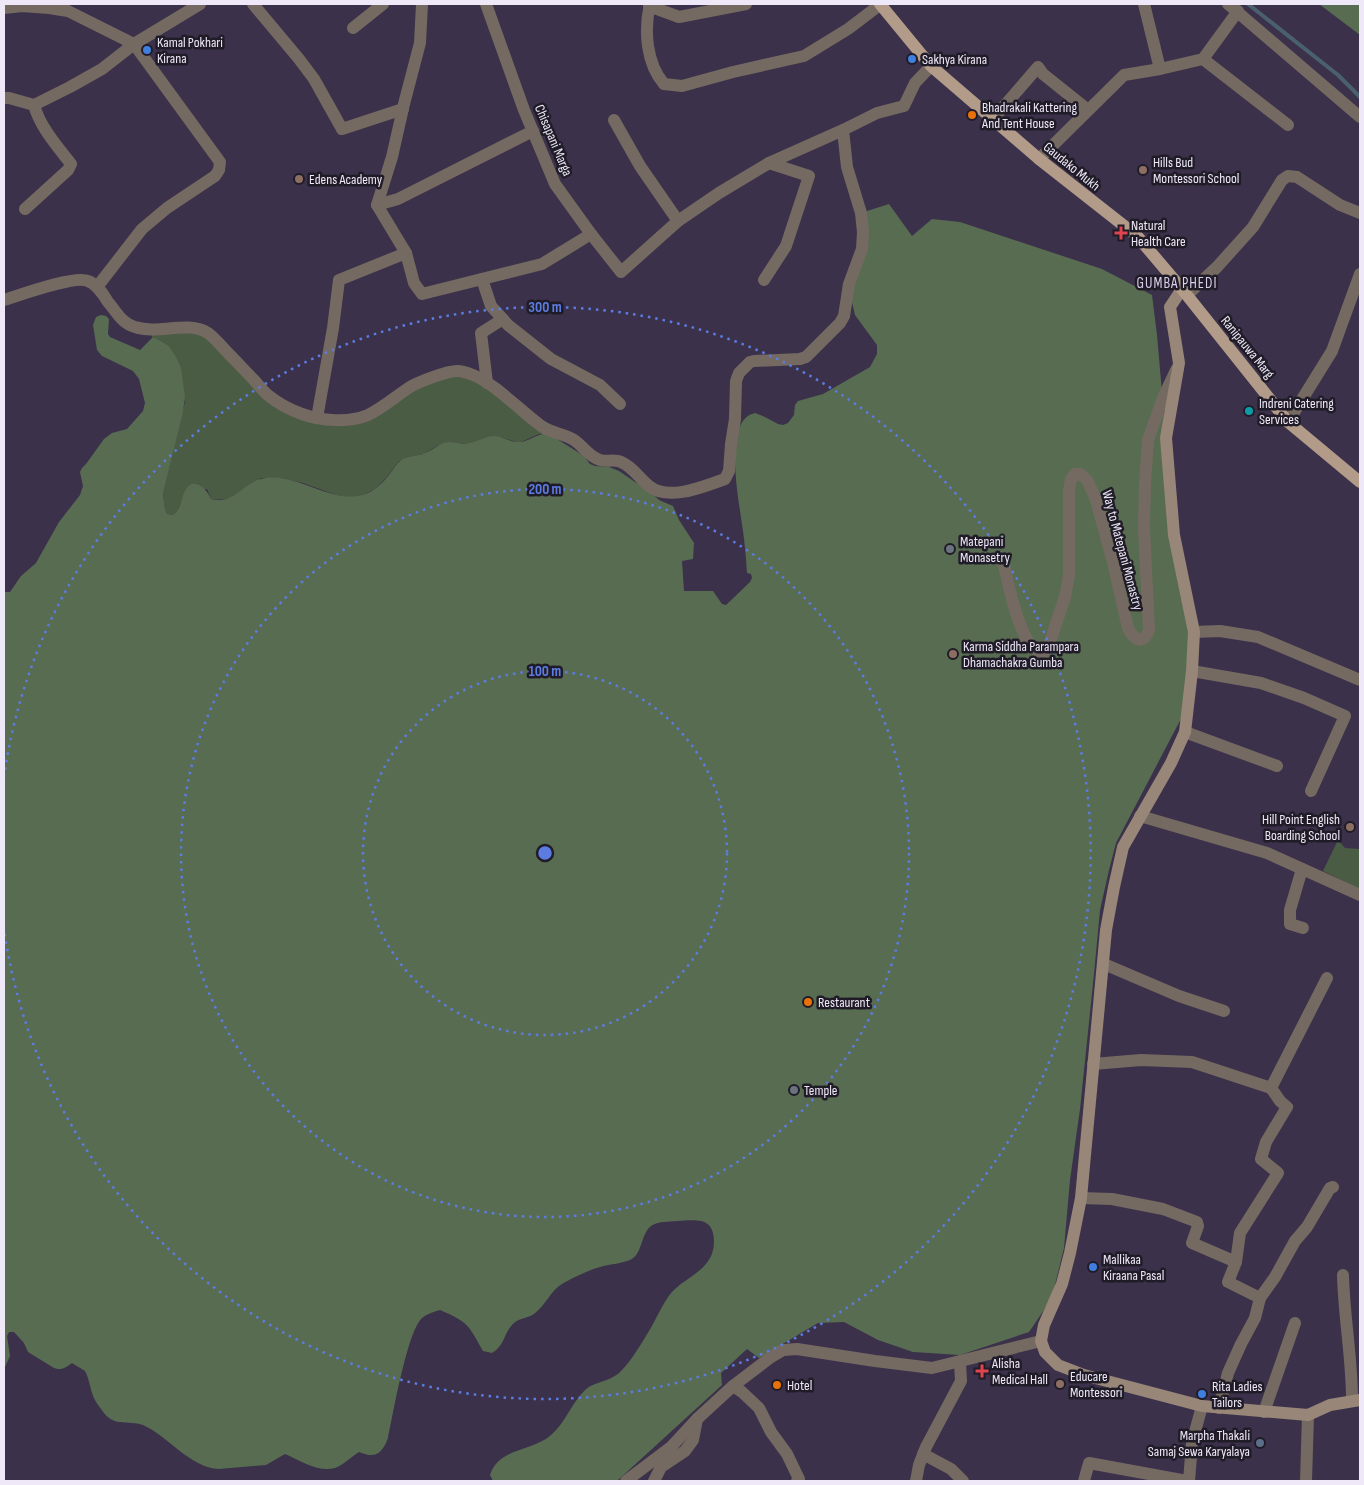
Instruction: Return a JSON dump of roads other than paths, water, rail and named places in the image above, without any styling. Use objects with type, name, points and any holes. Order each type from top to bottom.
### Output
[{"type":"main road","name":"Gaudako Mukh","points":[[880,4],[931,66],[1039,159],[1137,236],[1185,292]]},
{"type":"main road","points":[[1185,292],[1170,307],[1179,363],[1166,438],[1174,536],[1194,632],[1192,671],[1185,732],[1171,764],[1123,847],[1106,930],[1081,1198],[1062,1284],[1044,1325],[1041,1341],[1045,1352],[1058,1365],[1084,1375],[1202,1406],[1308,1415],[1330,1404],[1356,1400]]},
{"type":"main road","name":"Ranipauwa Marg","points":[[1185,292],[1288,422],[1360,482]]},
{"type":"street","points":[[4,98],[34,106],[102,69],[134,44],[200,4]]},
{"type":"street","points":[[252,4],[309,72],[342,129],[402,109]]},
{"type":"street","points":[[353,28],[383,4]]},
{"type":"street","points":[[422,4],[420,43],[402,109],[392,157],[377,205],[406,253],[414,283],[422,294],[542,264],[591,234]]},
{"type":"street","name":"Chisapani Marga","points":[[486,4],[533,131],[555,184],[621,272],[678,221]]},
{"type":"street","points":[[746,4],[679,17],[649,5],[648,49],[657,76],[664,84],[682,86],[804,56],[848,30],[880,4]]},
{"type":"street","points":[[1144,4],[1160,69]]},
{"type":"street","points":[[4,8],[22,5],[68,12],[134,44],[220,162],[219,170],[215,176],[167,208],[142,229],[97,287]]},
{"type":"street","points":[[1039,159],[1124,76],[1203,59],[1233,8],[1360,117]]},
{"type":"street","points":[[1203,59],[1288,125]]},
{"type":"street","points":[[614,120],[640,166],[678,221],[719,193],[770,163],[877,113],[904,106],[915,83],[931,66]]},
{"type":"street","points":[[993,120],[1038,67],[1043,74],[1088,110]]},
{"type":"street","points":[[25,209],[68,170],[71,164],[51,138],[36,113],[34,106]]},
{"type":"street","points":[[4,300],[77,279],[86,280],[97,287],[130,326],[158,330],[191,327],[208,334],[216,340],[268,396],[285,406],[317,418],[337,420],[366,415],[412,386],[429,378],[456,371],[476,376],[546,430],[574,440],[592,457],[602,461],[621,462],[656,490],[681,492],[701,488],[725,479],[729,471],[735,419],[736,381],[739,372],[754,361],[800,359],[806,357],[840,323],[844,316],[849,284],[862,249],[863,232],[861,213],[847,167],[844,130]]},
{"type":"street","points":[[377,205],[398,199],[533,131]]},
{"type":"street","points":[[764,280],[786,246],[809,176],[770,163]]},
{"type":"street","points":[[1185,292],[1217,267],[1253,227],[1282,180],[1288,176],[1297,177],[1340,205],[1360,213]]},
{"type":"street","points":[[317,418],[333,328],[339,280],[406,253]]},
{"type":"street","points":[[1288,422],[1332,351],[1360,274]]},
{"type":"street","points":[[482,279],[491,306],[508,325],[551,358],[600,385],[620,404]]},
{"type":"street","points":[[487,383],[481,333],[503,319]]},
{"type":"street","name":"Way to Matepani Monastry","points":[[1003,561],[1019,623],[1026,639],[1034,650],[1038,653],[1043,653],[1049,645],[1065,597],[1069,575],[1069,491],[1071,479],[1075,474],[1080,474],[1087,480],[1095,497],[1113,562],[1128,628],[1131,635],[1136,639],[1144,638],[1149,630],[1144,529],[1148,440],[1163,398],[1179,363]]},
{"type":"street","points":[[1194,632],[1220,631],[1258,637],[1360,680]]},
{"type":"street","points":[[1192,671],[1261,683],[1304,698],[1345,716],[1311,791]]},
{"type":"street","points":[[1185,732],[1277,766]]},
{"type":"street","points":[[1140,816],[1267,853],[1360,895]]},
{"type":"street","points":[[1302,869],[1290,910],[1290,924],[1303,928]]},
{"type":"street","points":[[1104,964],[1179,996],[1224,1011]]},
{"type":"street","points":[[1271,1088],[1327,978]]},
{"type":"street","points":[[1093,1064],[1141,1060],[1192,1062],[1271,1088],[1280,1101],[1288,1107],[1266,1142],[1261,1159],[1278,1173],[1240,1233],[1236,1262],[1228,1282],[1260,1298]]},
{"type":"street","points":[[1219,1408],[1228,1373],[1255,1318],[1260,1298],[1275,1277],[1295,1241],[1307,1227],[1330,1188],[1333,1187]]},
{"type":"street","points":[[1081,1198],[1112,1200],[1163,1209],[1185,1217],[1197,1222],[1198,1226],[1192,1242],[1236,1262]]},
{"type":"street","points":[[1343,1275],[1344,1308],[1356,1400]]},
{"type":"street","points":[[1264,1412],[1295,1323]]},
{"type":"street","points":[[626,1481],[671,1446],[697,1419],[734,1386],[783,1350],[796,1349],[932,1368],[1041,1341]]},
{"type":"street","points":[[916,1481],[923,1454],[961,1381],[960,1362]]},
{"type":"street","points":[[734,1386],[759,1408],[787,1454],[800,1479],[797,1481]]},
{"type":"street","points":[[1084,1481],[1089,1463],[1188,1481],[1192,1443],[1202,1406]]},
{"type":"street","points":[[1306,1481],[1308,1415]]},
{"type":"street","points":[[654,1481],[661,1467],[685,1451],[693,1440],[697,1419]]},
{"type":"street","points":[[923,1454],[951,1469],[963,1481]]},
{"type":"waterway","points":[[1248,4],[1338,75],[1360,97]]},
{"type":"place","name":"Kamal Pokhari Kirana","points":[[147,50]]},
{"type":"place","name":"Sakhya Kirana","points":[[912,59]]},
{"type":"place","name":"Bhadrakali Kattering And Tent House","points":[[972,115]]},
{"type":"place","name":"Hills Bud Montessori School","points":[[1143,170]]},
{"type":"place","name":"Edens Academy","points":[[299,179]]},
{"type":"place","name":"Natural Health Care","points":[[1121,233]]},
{"type":"place","name":"Indreni Catering Services","points":[[1249,411]]},
{"type":"place","name":"Matepani Monasetry","points":[[950,549]]},
{"type":"place","name":"Karma Siddha Parampara Dhamachakra Gumba","points":[[953,654]]},
{"type":"place","name":"Hill Point English Boarding School","points":[[1350,827]]},
{"type":"place","name":"Restaurant","points":[[808,1002]]},
{"type":"place","name":"Temple","points":[[794,1090]]},
{"type":"place","name":"Mallikaa Kiraana Pasal","points":[[1093,1267]]},
{"type":"place","name":"Alisha Medical Hall","points":[[982,1371]]},
{"type":"place","name":"Educare Montessori","points":[[1060,1384]]},
{"type":"place","name":"Hotel","points":[[777,1385]]},
{"type":"place","name":"Rita Ladies Tailors","points":[[1202,1394]]},
{"type":"place","name":"Marpha Thakali Samaj Sewa Karyalaya","points":[[1260,1443]]},
{"type":"district","name":"GUMBA PHEDI","points":[[1177,283]]}]
